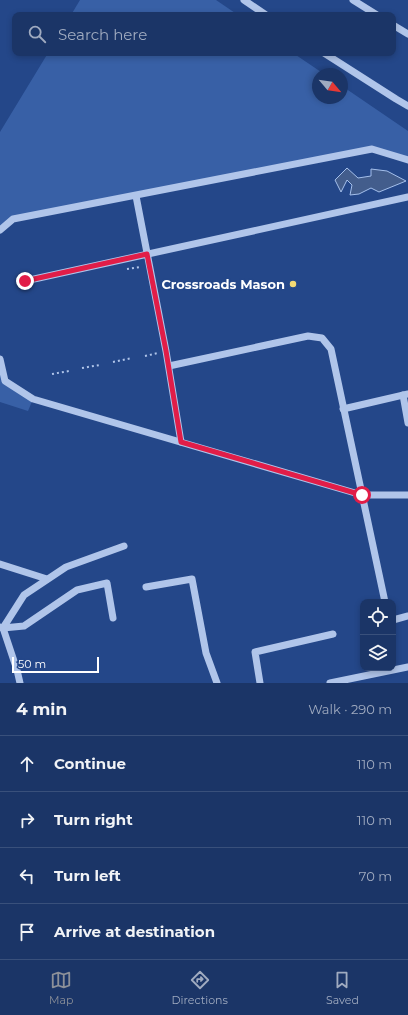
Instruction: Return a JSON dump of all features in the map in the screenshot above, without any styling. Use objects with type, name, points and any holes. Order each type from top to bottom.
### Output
[{"type":"street","points":[[244,0],[262,12]]},
{"type":"street","points":[[353,0],[372,12]]},
{"type":"street","points":[[396,27],[408,34]]},
{"type":"street","points":[[329,56],[396,100],[408,106]]},
{"type":"street","points":[[0,230],[13,219],[372,149],[408,160]]},
{"type":"street","points":[[136,196],[169,366],[181,442]]},
{"type":"street","points":[[25,281],[408,197]]},
{"type":"street","points":[[169,366],[308,336],[322,338],[331,349],[384,599]]},
{"type":"street","points":[[0,359],[5,381],[33,398],[362,495],[408,495]]},
{"type":"street","points":[[344,409],[405,394],[408,423]]},
{"type":"street","points":[[1,627],[24,595],[47,579],[66,567],[124,546]]},
{"type":"street","points":[[0,564],[47,579]]},
{"type":"street","points":[[146,587],[192,578],[206,653],[217,683]]},
{"type":"street","points":[[1,627],[24,626],[77,590],[106,583],[113,618]]},
{"type":"street","points":[[396,619],[408,616]]},
{"type":"street","points":[[1,627],[15,663],[20,683]]},
{"type":"street","points":[[260,683],[255,652],[333,634]]},
{"type":"street","points":[[330,683],[359,680],[408,667]]},
{"type":"path","points":[[127,269],[144,266]]},
{"type":"path","points":[[145,356],[163,352]]},
{"type":"path","points":[[113,362],[132,358]]},
{"type":"path","points":[[82,368],[100,365]]},
{"type":"path","points":[[52,374],[69,371]]},
{"type":"shaded area","points":[[80,0],[216,0],[234,12],[73,12]]},
{"type":"shaded area","points":[[46,56],[297,56],[315,68],[312,68],[312,104],[348,104],[348,90],[408,131],[408,160],[372,149],[13,219],[0,230],[0,132]]},
{"type":"shaded area","points":[[347,168],[358,178],[371,176],[371,169],[387,171],[406,181],[379,192],[371,188],[359,194],[350,195],[352,185],[347,180],[341,192],[335,180]]},
{"type":"shaded area","points":[[0,359],[5,381],[33,399],[28,411],[0,402]]},
{"type":"place","name":"Crossroads Mason","points":[[293,284]]},
{"type":"route","points":[[25,281],[147,254],[166,351],[181,442],[362,495]]}]
